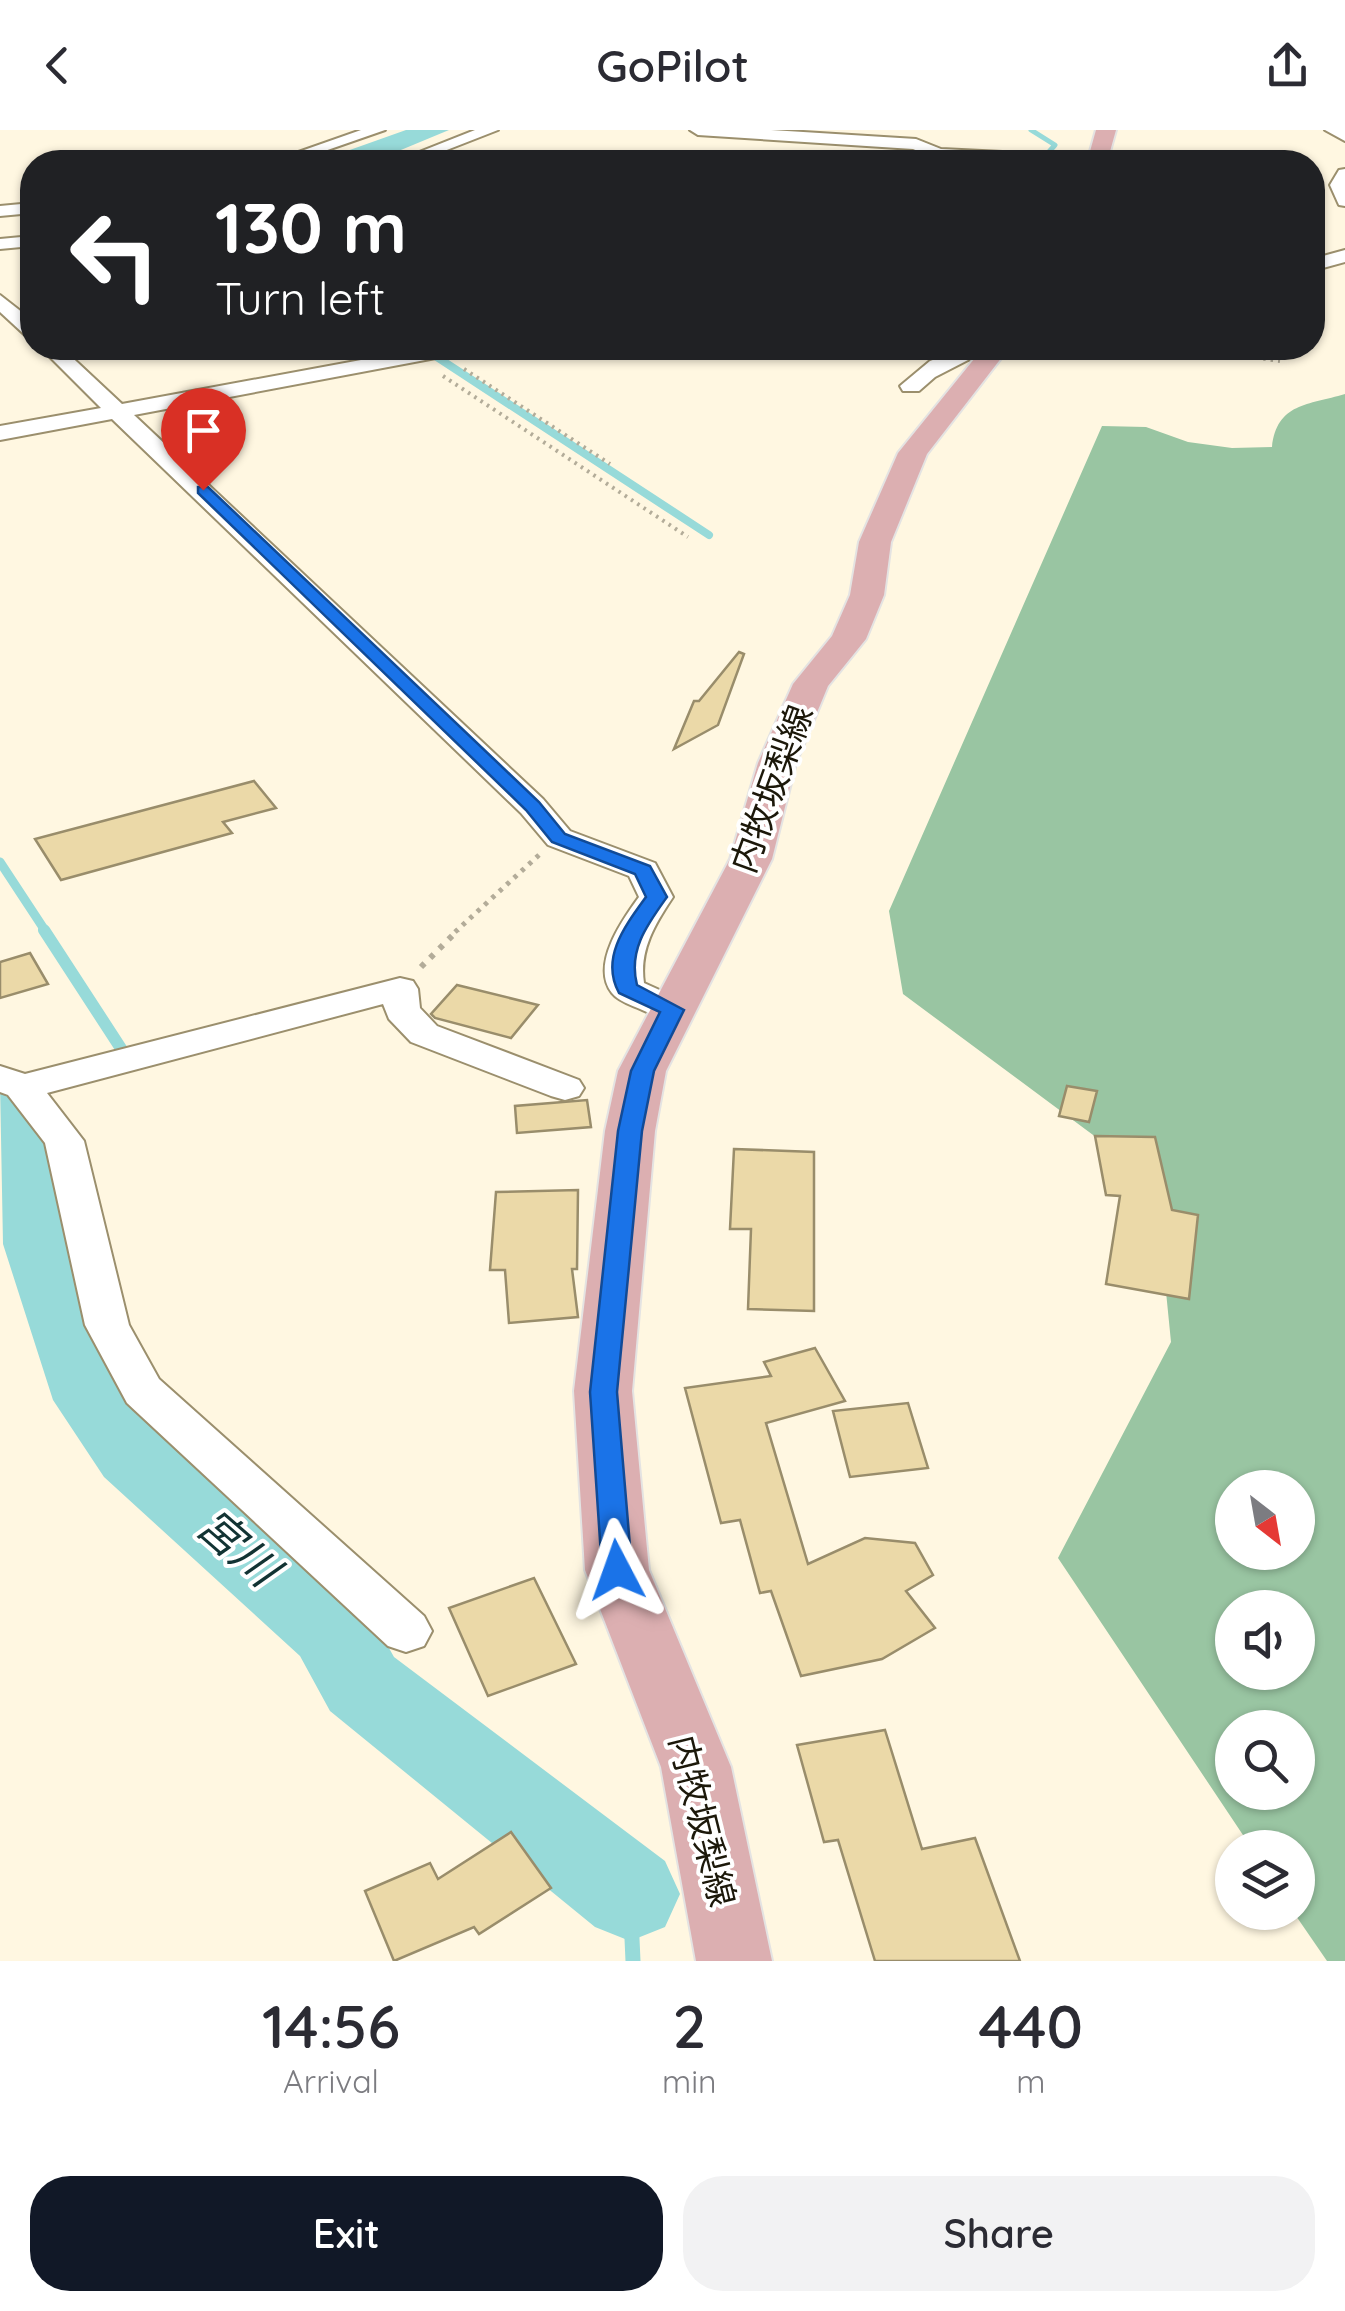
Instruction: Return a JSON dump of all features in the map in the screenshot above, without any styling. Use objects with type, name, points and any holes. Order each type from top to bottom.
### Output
[{"type":"main road","name":"内牧坂梨線","points":[[734,1961],[696,1767],[617,1570],[604,1392],[630,1131],[642,1071],[751,859],[777,763],[811,684],[848,639],[867,595],[874,542],[913,453],[979,360]]},
{"type":"street","points":[[315,150],[376,130]]},
{"type":"street","points":[[439,150],[490,130]]},
{"type":"street","points":[[698,130],[916,144],[925,150]]},
{"type":"street","points":[[1333,130],[1345,136]]},
{"type":"street","points":[[1344,200],[1338,185],[1345,174]]},
{"type":"street","points":[[0,301],[20,320]]},
{"type":"street","points":[[64,360],[532,806],[558,838],[643,870],[656,897],[632,931],[622,966],[627,989],[673,1010]]},
{"type":"street","points":[[0,433],[392,360]]},
{"type":"street","points":[[911,386],[920,375],[959,360]]},
{"type":"street","points":[[406,1632],[143,1391],[107,1325],[64,1140],[11,1083],[400,988],[402,1011],[424,1034],[565,1088]]},
{"type":"path","points":[[419,360],[688,537]]},
{"type":"path","points":[[463,360],[610,464]]},
{"type":"path","points":[[1267,360],[1280,362]]},
{"type":"path","points":[[400,988],[498,890],[558,838]]},
{"type":"green space","points":[[1345,394],[1345,1961],[1327,1961],[1306,1930],[1315,1930],[1315,1830],[1240,1830],[1226,1810],[1315,1810],[1315,1710],[1215,1710],[1215,1793],[1058,1558],[1171,1342],[1155,1181],[903,994],[889,911],[1102,426],[1146,427],[1188,442],[1232,448],[1272,447],[1280,422],[1307,404]]},
{"type":"water","points":[[406,130],[449,130],[401,150],[350,150]]},
{"type":"building","points":[[739,652],[744,654],[718,725],[674,749],[694,701],[699,701]]},
{"type":"building","points":[[254,781],[276,808],[223,822],[232,833],[61,880],[35,839]]},
{"type":"building","points":[[30,953],[48,984],[0,998],[0,962]]},
{"type":"building","points":[[457,985],[538,1005],[511,1038],[435,1018],[431,1014]]},
{"type":"building","points":[[1067,1086],[1097,1091],[1089,1122],[1059,1116]]},
{"type":"building","points":[[587,1100],[591,1127],[517,1133],[515,1106]]},
{"type":"building","points":[[1095,1136],[1155,1137],[1172,1210],[1198,1215],[1189,1299],[1106,1284],[1120,1196],[1106,1195]]},
{"type":"building","points":[[734,1149],[814,1152],[814,1311],[748,1309],[751,1229],[730,1229]]},
{"type":"building","points":[[578,1190],[577,1269],[572,1269],[578,1317],[509,1323],[505,1270],[490,1270],[496,1192]]},
{"type":"building","points":[[815,1348],[845,1401],[766,1423],[808,1564],[865,1538],[915,1543],[933,1575],[906,1591],[935,1628],[882,1659],[801,1676],[771,1591],[760,1593],[740,1520],[721,1523],[685,1388],[771,1376],[764,1362]]},
{"type":"building","points":[[908,1403],[928,1468],[850,1477],[833,1411]]},
{"type":"building","points":[[534,1578],[576,1664],[488,1696],[449,1608]]},
{"type":"building","points":[[885,1730],[922,1849],[975,1838],[1020,1961],[875,1961],[838,1840],[824,1842],[797,1745]]},
{"type":"building","points":[[511,1832],[551,1888],[479,1934],[474,1927],[394,1961],[365,1891],[430,1863],[438,1879]]},
{"type":"waterway","points":[[1031,130],[1055,145],[1051,150]]},
{"type":"waterway","points":[[441,360],[709,535]]},
{"type":"waterway","points":[[0,862],[46,932]]},
{"type":"waterway","points":[[44,930],[122,1050]]},
{"type":"waterway","name":"宮川","points":[[0,1104],[19,1111],[31,1159],[40,1244],[93,1400],[133,1455],[332,1630],[362,1684],[630,1894]]},
{"type":"waterway","points":[[630,1894],[633,1961]]},
{"type":"route","points":[[203,490],[532,806],[558,838],[643,870],[656,897],[632,931],[622,966],[627,989],[673,1010],[642,1071],[630,1131],[604,1392],[617,1570]]}]
